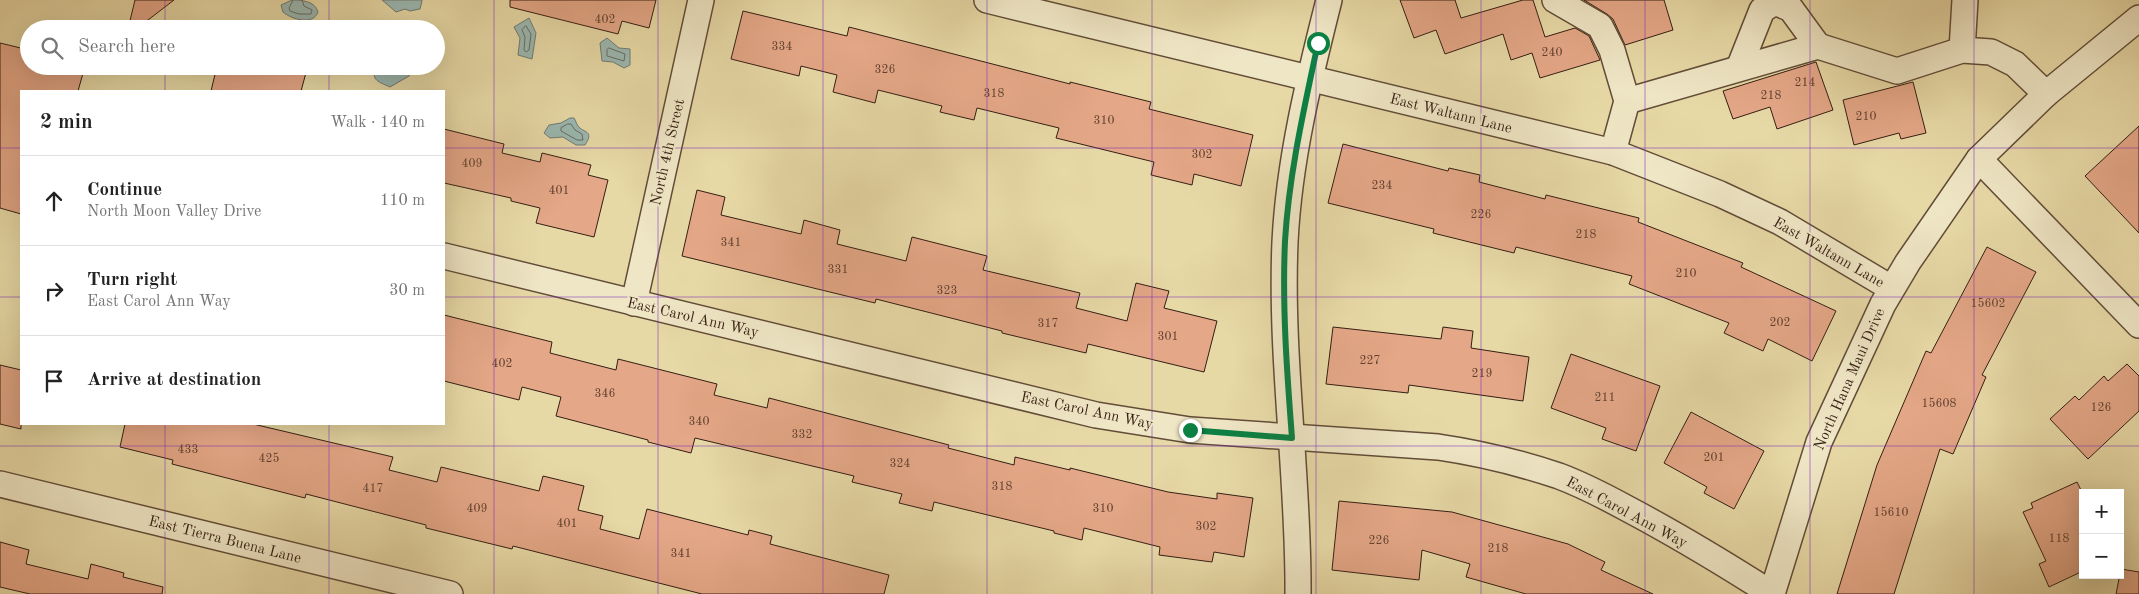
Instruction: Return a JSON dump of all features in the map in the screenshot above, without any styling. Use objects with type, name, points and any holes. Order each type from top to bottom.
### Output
[{"type":"street","name":"North 4th Street","points":[[634,303],[701,0]]},
{"type":"street","name":"East Waltann Lane","points":[[987,0],[1613,152],[1720,194],[1780,222],[1891,288]]},
{"type":"street","points":[[1298,594],[1298,535],[1285,305],[1286,241],[1294,160],[1329,0]]},
{"type":"street","points":[[1556,0],[1600,26],[1612,50],[1627,101],[1613,152]]},
{"type":"street","points":[[1962,50],[1965,0]]},
{"type":"street","points":[[1739,68],[1762,10],[1775,2],[1791,9],[1818,46]]},
{"type":"street","name":"North Hana Maui Drive","points":[[1772,594],[1819,442],[1847,378],[1891,288],[1979,159],[2046,94],[2139,18]]},
{"type":"street","points":[[1627,101],[1818,46],[1897,71],[1962,50],[1991,52],[2015,64],[2046,94]]},
{"type":"street","points":[[1979,159],[2134,312]]},
{"type":"street","name":"East Carol Ann Way","points":[[445,256],[1096,415],[1190,430],[1438,447],[1481,454],[1561,477],[1601,495],[1649,520],[1772,594]]},
{"type":"street","name":"East Tierra Buena Lane","points":[[0,484],[450,594]]},
{"type":"water","points":[[292,0],[311,3],[318,12],[312,19],[307,20],[291,17],[283,12],[281,5]]},
{"type":"water","points":[[382,0],[422,1],[420,9],[410,11],[405,9],[396,12]]},
{"type":"water","points":[[529,18],[536,33],[532,59],[518,55],[520,38],[514,27]]},
{"type":"water","points":[[607,38],[619,48],[630,49],[630,65],[624,68],[613,62],[602,61],[600,43]]},
{"type":"water","points":[[374,75],[410,75],[390,87],[378,81]]},
{"type":"water","points":[[574,118],[578,126],[587,132],[589,137],[585,145],[576,145],[563,137],[550,138],[544,133],[549,125],[561,123]]},
{"type":"building","points":[[135,0],[174,0],[148,20],[130,20]]},
{"type":"building","points":[[510,0],[656,0],[649,28],[622,21],[618,34],[510,7]]},
{"type":"building","points":[[1400,0],[1455,0],[1461,18],[1523,0],[1533,0],[1545,37],[1575,28],[1589,36],[1600,60],[1540,78],[1532,53],[1511,60],[1503,34],[1445,54],[1436,30],[1414,38]]},
{"type":"building","points":[[1584,0],[1664,0],[1673,30],[1625,45],[1613,19]]},
{"type":"building","points":[[743,11],[847,36],[849,27],[1070,84],[1070,82],[1151,102],[1149,109],[1253,135],[1241,186],[1194,174],[1192,185],[1151,175],[1154,162],[1056,138],[1059,128],[977,108],[974,120],[940,112],[942,106],[878,90],[875,103],[833,92],[837,75],[801,66],[799,76],[731,59]]},
{"type":"building","points":[[0,43],[20,48],[20,75],[82,75],[78,90],[20,90],[20,214],[0,208]]},
{"type":"building","points":[[1816,62],[1833,110],[1777,129],[1770,107],[1733,119],[1723,91]]},
{"type":"building","points":[[215,75],[305,75],[301,90],[211,90]]},
{"type":"building","points":[[1913,82],[1926,133],[1901,139],[1899,133],[1854,145],[1843,100]]},
{"type":"building","points":[[2139,126],[2139,233],[2085,176]]},
{"type":"building","points":[[445,129],[504,144],[502,153],[540,162],[542,153],[591,165],[588,175],[608,180],[594,237],[536,223],[540,208],[511,201],[511,198],[445,183]]},
{"type":"building","points":[[1343,144],[1448,171],[1449,168],[1480,175],[1479,182],[1545,199],[1546,195],[1639,218],[1638,222],[1743,263],[1741,267],[1836,311],[1812,361],[1768,339],[1763,351],[1724,333],[1729,323],[1629,284],[1632,276],[1516,247],[1514,253],[1433,233],[1434,229],[1328,203]]},
{"type":"building","points":[[697,190],[725,197],[721,215],[801,234],[804,220],[840,230],[837,244],[906,261],[912,237],[987,256],[983,270],[1080,293],[1076,308],[1127,321],[1136,283],[1169,291],[1164,308],[1217,321],[1204,372],[1088,344],[1086,353],[1002,333],[1002,331],[876,299],[875,303],[682,256]]},
{"type":"building","points":[[1987,247],[2036,272],[1982,375],[1986,377],[1953,454],[1940,449],[1894,594],[1837,594],[1877,465],[1926,351],[1931,353]]},
{"type":"building","points":[[445,315],[552,342],[550,353],[616,370],[618,359],[717,384],[714,395],[767,408],[769,398],[949,445],[948,448],[1014,465],[1015,457],[1070,470],[1070,468],[1168,492],[1217,499],[1217,493],[1253,498],[1244,557],[1214,552],[1212,562],[1159,555],[1160,547],[1084,528],[1082,540],[1054,533],[1054,531],[934,502],[932,511],[899,503],[902,494],[852,482],[854,476],[695,438],[691,453],[556,416],[561,397],[522,387],[519,400],[445,381]]},
{"type":"building","points":[[1333,327],[1441,339],[1443,327],[1473,331],[1471,348],[1529,357],[1523,401],[1409,385],[1408,393],[1326,384]]},
{"type":"building","points":[[1571,354],[1660,386],[1636,451],[1602,439],[1606,428],[1551,408]]},
{"type":"building","points":[[2127,364],[2139,376],[2139,411],[2088,459],[2050,419],[2075,396],[2079,400],[2104,376],[2108,381]]},
{"type":"building","points":[[0,365],[20,370],[21,429],[0,424]]},
{"type":"building","points":[[1691,412],[1764,451],[1734,509],[1704,493],[1707,487],[1664,463]]},
{"type":"building","points":[[125,425],[257,425],[393,457],[389,470],[437,482],[441,467],[539,491],[543,476],[584,486],[578,510],[603,516],[600,529],[639,539],[647,509],[748,535],[749,530],[772,536],[770,544],[889,575],[884,594],[702,594],[513,546],[512,549],[426,528],[426,525],[306,494],[305,498],[172,464],[173,460],[120,447]]},
{"type":"building","points":[[2077,482],[2080,489],[2079,573],[2049,587],[2039,564],[2046,561],[2023,512],[2033,508],[2031,503]]},
{"type":"building","points":[[1339,501],[1452,512],[1568,544],[1605,562],[1601,570],[1653,594],[1526,594],[1466,577],[1470,564],[1422,550],[1419,580],[1332,570]]},
{"type":"building","points":[[0,542],[29,550],[26,564],[88,579],[91,564],[124,573],[123,577],[163,587],[162,594],[30,594],[0,587]]},
{"type":"building","points":[[2124,570],[2139,572],[2139,594],[2116,594],[2119,579],[2124,579]]},
{"type":"route","points":[[1190,430],[1292,438],[1285,305],[1286,241],[1294,160],[1318,43]]}]
